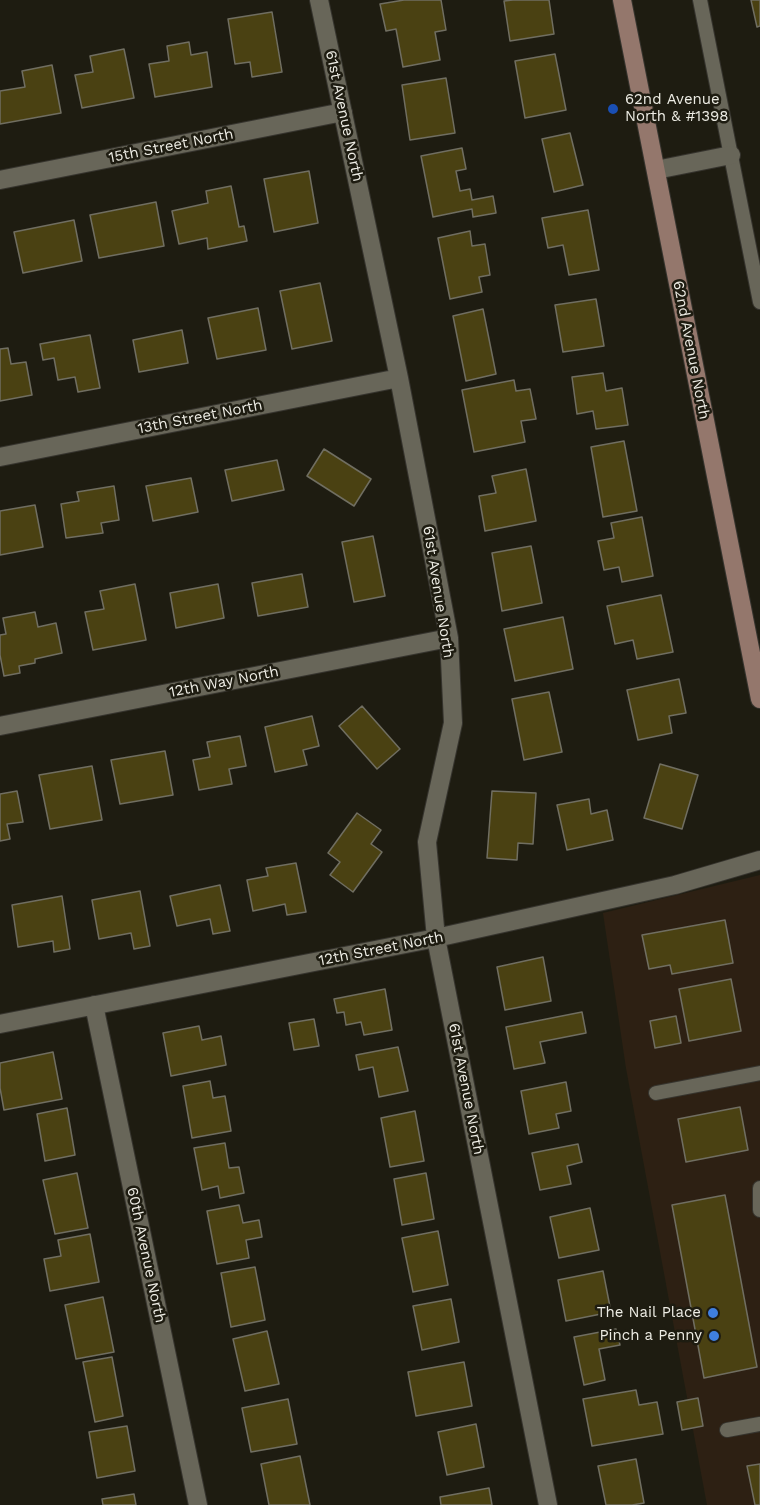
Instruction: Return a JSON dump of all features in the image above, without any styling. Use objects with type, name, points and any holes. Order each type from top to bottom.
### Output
[{"type":"street","name":"61st Avenue North","points":[[319,0],[399,378],[449,638],[453,723],[427,842],[436,938],[548,1505]]},
{"type":"street","name":"62nd Avenue North","points":[[622,0],[760,699]]},
{"type":"street","name":"15th Street North","points":[[0,180],[343,112]]},
{"type":"street","points":[[656,170],[731,155]]},
{"type":"street","name":"13th Street North","points":[[0,457],[399,378]]},
{"type":"street","name":"12th Way North","points":[[0,726],[449,638]]},
{"type":"street","name":"12th Street North","points":[[0,1024],[436,938],[675,885],[760,860]]},
{"type":"street","name":"60th Avenue North","points":[[94,1005],[198,1505]]},
{"type":"lane","points":[[700,0],[760,302]]},
{"type":"lane","points":[[656,1093],[760,1073]]},
{"type":"lane","points":[[760,1188],[760,1210]]},
{"type":"lane","points":[[727,1430],[760,1424]]},
{"type":"shaded area","points":[[760,875],[760,1505],[707,1505],[626,1068],[603,913]]},
{"type":"building","points":[[404,0],[441,0],[446,30],[435,32],[440,60],[403,67],[396,29],[386,31],[380,4]]},
{"type":"building","points":[[549,0],[554,34],[510,41],[504,1]]},
{"type":"building","points":[[751,0],[760,0],[760,26],[757,27]]},
{"type":"building","points":[[272,12],[282,72],[252,77],[250,62],[235,64],[228,19]]},
{"type":"building","points":[[189,42],[191,55],[207,52],[212,87],[155,97],[149,64],[169,61],[167,46]]},
{"type":"building","points":[[124,49],[134,98],[82,108],[75,75],[93,72],[90,56]]},
{"type":"building","points":[[555,54],[566,110],[525,118],[515,61]]},
{"type":"building","points":[[52,65],[61,113],[0,124],[0,91],[25,87],[22,71]]},
{"type":"building","points":[[446,78],[455,133],[410,140],[402,85]]},
{"type":"building","points":[[570,133],[583,185],[554,192],[542,139]]},
{"type":"building","points":[[462,148],[466,169],[456,171],[460,191],[470,189],[472,200],[493,196],[496,213],[473,217],[472,209],[433,217],[421,156]]},
{"type":"building","points":[[309,171],[318,223],[274,232],[264,179]]},
{"type":"building","points":[[231,186],[239,227],[244,226],[247,241],[208,249],[207,238],[179,244],[172,211],[208,203],[206,191]]},
{"type":"building","points":[[156,202],[164,246],[99,258],[90,215]]},
{"type":"building","points":[[588,210],[599,270],[569,275],[563,245],[548,248],[542,218]]},
{"type":"building","points":[[74,220],[82,261],[23,273],[14,232]]},
{"type":"building","points":[[470,231],[472,246],[485,244],[490,275],[479,277],[482,292],[450,299],[438,238]]},
{"type":"building","points":[[320,283],[332,341],[292,349],[280,291]]},
{"type":"building","points":[[596,299],[604,346],[563,352],[555,305]]},
{"type":"building","points":[[258,308],[266,350],[217,359],[208,318]]},
{"type":"building","points":[[483,309],[496,374],[466,381],[453,316]]},
{"type":"building","points":[[182,330],[188,363],[139,372],[133,340]]},
{"type":"building","points":[[90,335],[100,388],[78,392],[75,377],[58,380],[54,358],[43,360],[40,344]]},
{"type":"building","points":[[8,348],[11,364],[26,362],[32,395],[0,401],[0,349]]},
{"type":"building","points":[[603,373],[606,391],[622,388],[628,425],[596,429],[593,411],[577,414],[572,377]]},
{"type":"building","points":[[514,380],[516,391],[530,389],[536,419],[521,421],[525,442],[474,452],[462,390]]},
{"type":"building","points":[[624,441],[637,511],[603,517],[591,447]]},
{"type":"building","points":[[324,449],[371,479],[354,506],[307,476]]},
{"type":"building","points":[[277,460],[284,490],[232,501],[225,470]]},
{"type":"building","points":[[526,469],[536,521],[485,531],[479,496],[496,493],[492,476]]},
{"type":"building","points":[[191,478],[198,512],[153,521],[146,486]]},
{"type":"building","points":[[114,486],[119,520],[101,523],[103,533],[66,538],[61,504],[79,501],[77,492]]},
{"type":"building","points":[[35,505],[43,547],[0,555],[0,511]]},
{"type":"building","points":[[642,517],[653,576],[622,582],[619,567],[604,570],[598,541],[614,538],[611,523]]},
{"type":"building","points":[[373,536],[385,596],[354,602],[342,542]]},
{"type":"building","points":[[531,546],[542,603],[502,611],[492,553]]},
{"type":"building","points":[[302,574],[308,607],[258,616],[252,583]]},
{"type":"building","points":[[135,584],[146,640],[93,650],[85,612],[104,609],[100,591]]},
{"type":"building","points":[[218,584],[224,618],[176,628],[170,593]]},
{"type":"building","points":[[661,595],[673,652],[637,659],[633,640],[615,644],[607,606]]},
{"type":"building","points":[[35,612],[38,627],[56,623],[62,653],[35,659],[35,663],[19,666],[20,673],[4,676],[0,655],[0,635],[6,634],[3,618]]},
{"type":"building","points":[[563,617],[573,669],[515,681],[504,629]]},
{"type":"building","points":[[679,679],[686,713],[669,716],[672,733],[638,740],[627,690]]},
{"type":"building","points":[[549,692],[562,752],[524,760],[512,699]]},
{"type":"building","points":[[362,706],[400,749],[377,769],[339,726]]},
{"type":"building","points":[[312,716],[319,746],[303,750],[307,765],[275,772],[265,727]]},
{"type":"building","points":[[240,736],[246,766],[229,769],[232,784],[199,790],[193,760],[210,757],[207,742]]},
{"type":"building","points":[[165,751],[173,795],[120,804],[111,760]]},
{"type":"building","points":[[660,764],[698,775],[682,829],[644,818]]},
{"type":"building","points":[[92,766],[102,820],[50,829],[39,775]]},
{"type":"building","points":[[17,791],[23,822],[7,824],[10,839],[0,841],[0,794]]},
{"type":"building","points":[[492,791],[536,793],[533,844],[518,843],[517,860],[487,858]]},
{"type":"building","points":[[589,799],[591,814],[607,810],[613,840],[567,850],[557,805]]},
{"type":"building","points":[[357,813],[381,830],[371,844],[382,852],[353,892],[330,875],[340,862],[328,853]]},
{"type":"building","points":[[296,863],[306,912],[287,915],[285,904],[253,911],[247,880],[268,876],[266,868]]},
{"type":"building","points":[[220,885],[230,931],[213,934],[210,919],[177,926],[170,896]]},
{"type":"building","points":[[140,891],[150,946],[134,949],[131,933],[99,939],[92,900]]},
{"type":"building","points":[[62,896],[70,949],[54,952],[53,941],[18,947],[12,905]]},
{"type":"building","points":[[725,920],[733,963],[672,974],[670,965],[649,969],[642,935]]},
{"type":"building","points":[[543,957],[551,1001],[505,1010],[497,967]]},
{"type":"building","points":[[731,979],[741,1031],[689,1041],[679,989]]},
{"type":"building","points":[[385,989],[392,1030],[364,1035],[361,1022],[346,1025],[344,1012],[337,1013],[334,999]]},
{"type":"building","points":[[582,1012],[586,1033],[540,1042],[545,1063],[514,1069],[506,1027]]},
{"type":"building","points":[[676,1016],[681,1043],[655,1048],[650,1021]]},
{"type":"building","points":[[314,1019],[319,1046],[294,1050],[289,1023]]},
{"type":"building","points":[[199,1026],[202,1040],[221,1036],[226,1065],[171,1076],[163,1033]]},
{"type":"building","points":[[398,1047],[408,1091],[379,1097],[373,1067],[359,1070],[356,1055]]},
{"type":"building","points":[[53,1052],[62,1099],[4,1110],[0,1088],[0,1063]]},
{"type":"building","points":[[210,1081],[213,1098],[225,1096],[231,1131],[192,1138],[183,1086]]},
{"type":"building","points":[[566,1082],[571,1111],[556,1114],[559,1128],[529,1134],[521,1091]]},
{"type":"building","points":[[740,1107],[748,1150],[686,1162],[678,1119]]},
{"type":"building","points":[[67,1108],[75,1155],[45,1161],[37,1114]]},
{"type":"building","points":[[415,1111],[424,1161],[390,1167],[381,1118]]},
{"type":"building","points":[[225,1143],[229,1168],[239,1167],[244,1193],[220,1198],[218,1186],[202,1190],[194,1148]]},
{"type":"building","points":[[578,1144],[582,1162],[567,1166],[571,1184],[540,1190],[532,1153]]},
{"type":"building","points":[[77,1173],[88,1228],[55,1234],[43,1180]]},
{"type":"building","points":[[426,1173],[434,1219],[402,1225],[394,1179]]},
{"type":"building","points":[[725,1195],[757,1367],[704,1378],[672,1205]]},
{"type":"building","points":[[239,1205],[243,1223],[259,1220],[262,1237],[246,1240],[249,1258],[217,1264],[207,1211]]},
{"type":"building","points":[[590,1208],[599,1250],[559,1258],[550,1217]]},
{"type":"building","points":[[438,1231],[448,1285],[413,1292],[402,1238]]},
{"type":"building","points":[[90,1234],[99,1282],[50,1291],[44,1259],[61,1256],[58,1240]]},
{"type":"building","points":[[255,1267],[265,1320],[231,1327],[221,1273]]},
{"type":"building","points":[[603,1271],[611,1312],[566,1321],[558,1280]]},
{"type":"building","points":[[103,1297],[114,1352],[76,1359],[65,1305]]},
{"type":"building","points":[[451,1299],[459,1342],[422,1350],[413,1306]]},
{"type":"building","points":[[616,1329],[620,1345],[599,1349],[605,1380],[584,1385],[574,1337]]},
{"type":"building","points":[[267,1331],[279,1384],[245,1391],[233,1339]]},
{"type":"building","points":[[112,1357],[123,1416],[95,1422],[83,1362]]},
{"type":"building","points":[[464,1362],[472,1406],[416,1416],[408,1372]]},
{"type":"building","points":[[636,1390],[639,1405],[657,1402],[663,1434],[592,1446],[583,1399]]},
{"type":"building","points":[[698,1398],[703,1426],[682,1430],[677,1402]]},
{"type":"building","points":[[288,1399],[297,1444],[251,1452],[242,1408]]},
{"type":"building","points":[[476,1424],[484,1467],[447,1475],[438,1432]]},
{"type":"building","points":[[127,1426],[135,1471],[97,1478],[89,1432]]},
{"type":"building","points":[[300,1456],[310,1505],[269,1505],[261,1464]]},
{"type":"building","points":[[636,1459],[644,1503],[606,1505],[598,1466]]},
{"type":"building","points":[[760,1464],[760,1505],[755,1505],[747,1466]]},
{"type":"building","points":[[489,1488],[492,1505],[441,1505],[440,1497]]},
{"type":"building","points":[[134,1494],[136,1505],[103,1505],[102,1499]]},
{"type":"place","name":"62nd Avenue North & #1398","points":[[613,109]]},
{"type":"place","name":"The Nail Place","points":[[713,1313]]},
{"type":"place","name":"Pinch a Penny","points":[[714,1336]]}]
